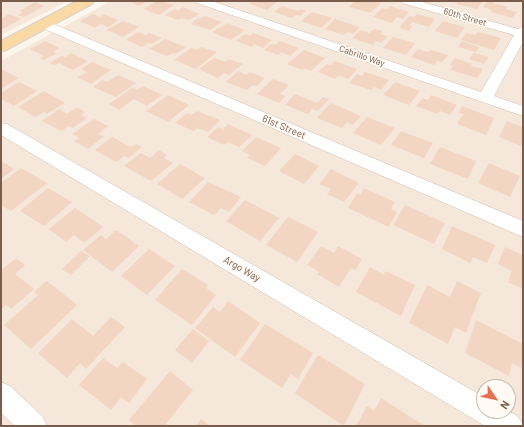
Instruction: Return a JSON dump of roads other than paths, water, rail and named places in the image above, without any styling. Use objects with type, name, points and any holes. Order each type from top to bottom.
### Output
[{"type":"main road","points":[[1,46],[87,1]]},
{"type":"street","name":"Cabrillo Way","points":[[201,1],[523,111]]},
{"type":"street","name":"60th Street","points":[[406,1],[522,32]]},
{"type":"street","name":"61st Street","points":[[44,24],[523,230]]},
{"type":"street","points":[[485,98],[522,32]]},
{"type":"street","name":"Argo Way","points":[[1,128],[476,406]]},
{"type":"street","points":[[1,395],[34,426]]},
{"type":"street","name":"Argo Way","points":[[498,419],[510,426]]}]
